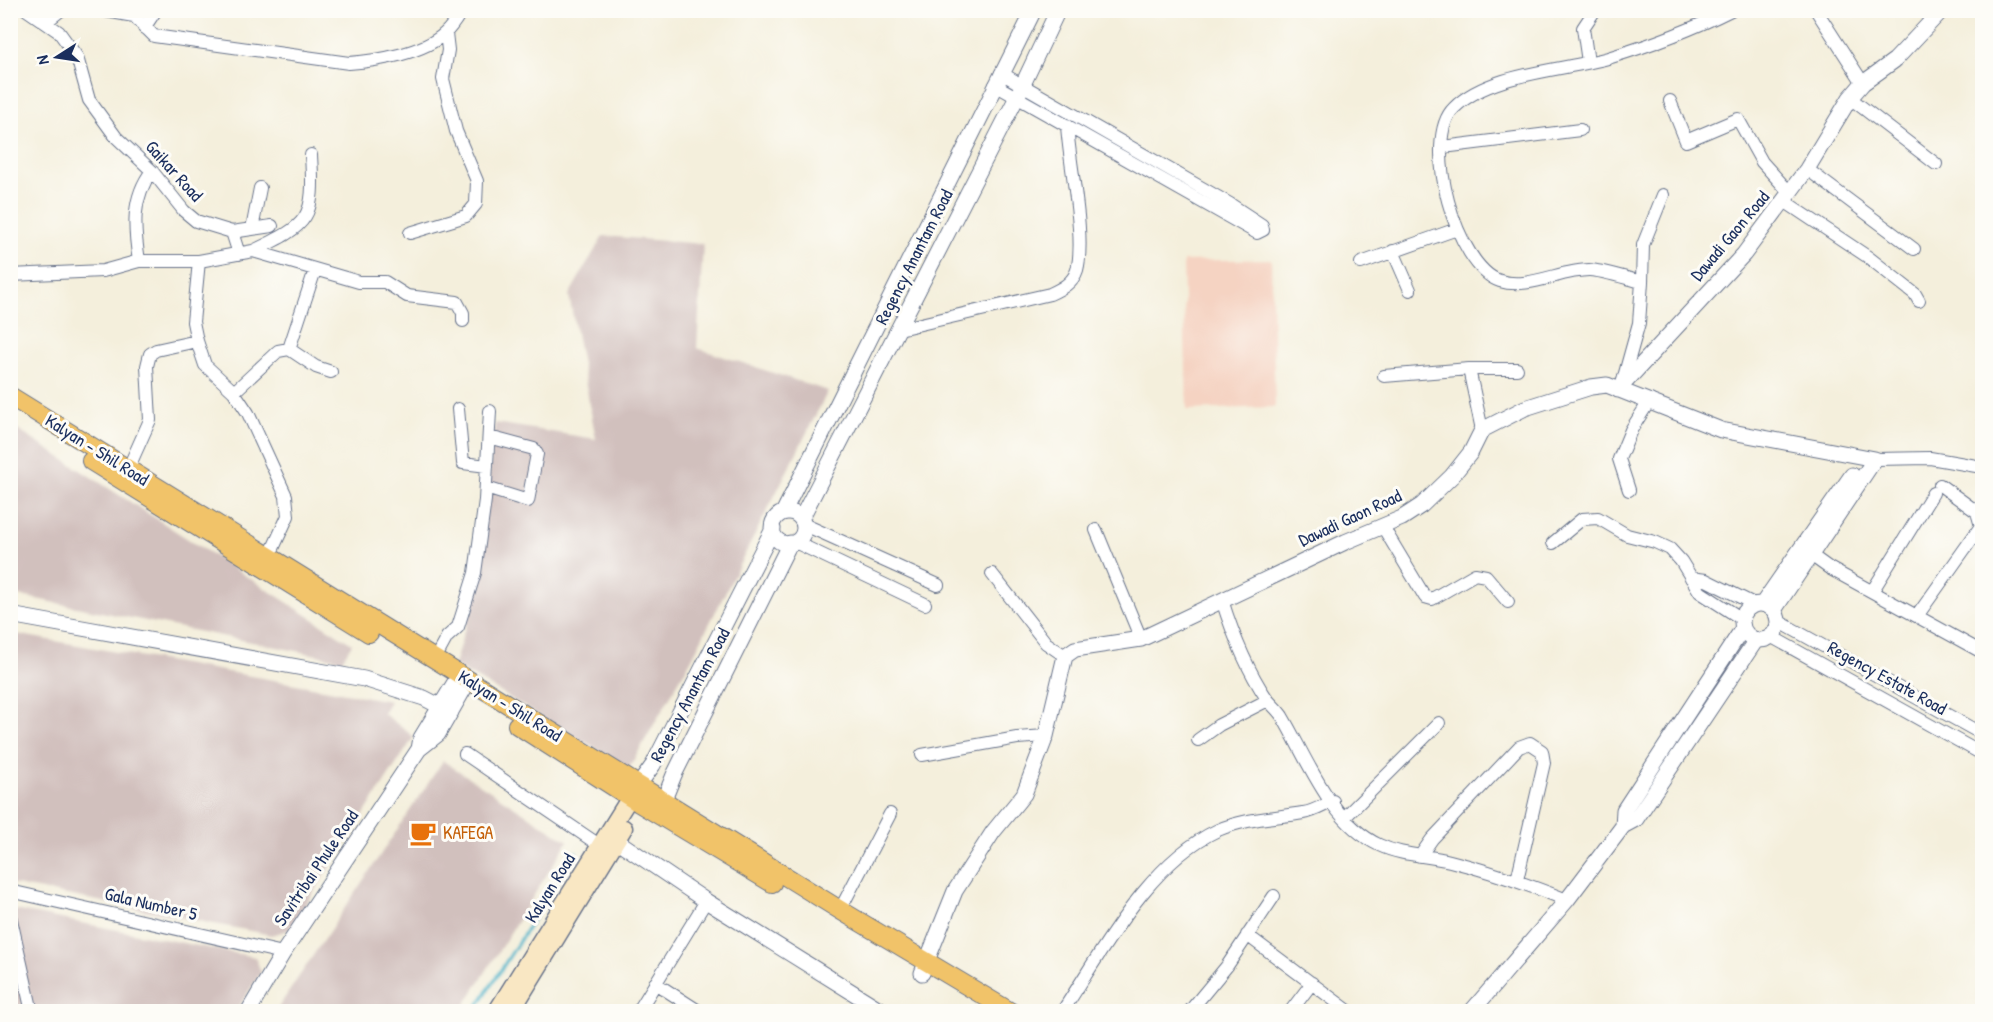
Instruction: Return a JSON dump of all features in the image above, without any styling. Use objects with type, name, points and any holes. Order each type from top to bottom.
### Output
[{"type":"main road","name":"Kalyan - Shil Road","points":[[10,396],[128,469],[175,506],[638,794],[925,968],[1011,1011]]},
{"type":"main road","name":"Kalyan - Shil Road","points":[[10,411],[269,557],[435,659],[461,682]]},
{"type":"main road","name":"Kalyan - Shil Road","points":[[638,794],[663,801],[840,910],[987,1011]]},
{"type":"main road","name":"Kalyan Road","points":[[511,1011],[638,794]]},
{"type":"main road","name":"Kalyan Road","points":[[496,1011],[608,843]]},
{"type":"street","name":"Gaikar Road","points":[[27,10],[59,32],[77,57],[89,100],[116,137],[152,171],[184,211],[196,221],[232,232]]},
{"type":"street","points":[[46,22],[61,10]]},
{"type":"street","points":[[100,10],[134,16],[149,32],[349,63],[371,62],[412,50],[446,33],[462,10]]},
{"type":"street","points":[[149,32],[156,10]]},
{"type":"street","name":"Regency Anantam Road","points":[[783,513],[1034,10]]},
{"type":"street","name":"Regency Anantam Road","points":[[802,521],[1020,91],[1058,10]]},
{"type":"street","points":[[1588,62],[1583,28],[1595,10]]},
{"type":"street","points":[[1642,282],[1592,270],[1526,282],[1502,282],[1486,275],[1474,262],[1456,229],[1444,188],[1442,130],[1453,109],[1471,95],[1498,83],[1588,62],[1688,31],[1731,10]]},
{"type":"street","points":[[1816,10],[1863,83]]},
{"type":"street","name":"Dawadi Gaon Road","points":[[1620,387],[1744,254],[1807,169],[1850,98],[1863,83],[1894,60],[1942,10]]},
{"type":"street","points":[[410,233],[466,216],[476,204],[477,182],[456,131],[443,79],[448,50],[446,33]]},
{"type":"street","points":[[998,79],[1020,91],[1228,209],[1067,125],[1020,91]]},
{"type":"street","points":[[1850,98],[1936,164]]},
{"type":"street","points":[[1671,100],[1686,141],[1738,119],[1762,162],[1787,197],[1916,294],[1919,301]]},
{"type":"street","points":[[899,330],[1050,294],[1070,281],[1077,271],[1080,242],[1067,125]]},
{"type":"street","points":[[1443,147],[1580,130]]},
{"type":"street","points":[[10,275],[103,271],[139,261],[199,261],[253,251],[293,232],[311,206],[311,155]]},
{"type":"street","points":[[1807,169],[1914,249]]},
{"type":"street","points":[[139,261],[134,226],[144,181],[152,171]]},
{"type":"street","points":[[252,229],[260,188]]},
{"type":"street","points":[[1620,387],[1639,323],[1643,245],[1663,195]]},
{"type":"street","points":[[239,254],[232,232],[272,226]]},
{"type":"street","points":[[1361,263],[1456,229]]},
{"type":"street","points":[[253,251],[277,256],[315,270],[359,282],[385,282],[407,296],[457,302],[463,313],[463,321]]},
{"type":"street","points":[[1393,251],[1410,290]]},
{"type":"street","points":[[199,261],[193,322],[205,365],[234,392],[248,413],[286,496],[288,516],[269,557]]},
{"type":"street","points":[[289,349],[315,270]]},
{"type":"street","points":[[128,469],[150,420],[147,366],[150,354],[156,350],[197,341]]},
{"type":"street","points":[[864,348],[883,360]]},
{"type":"street","points":[[234,392],[278,351],[289,349],[316,367],[331,372]]},
{"type":"street","points":[[1469,369],[1482,430],[1525,408],[1591,387],[1607,385],[1620,387],[1720,430],[1869,458],[1930,458],[1983,467]]},
{"type":"street","points":[[1384,375],[1469,369],[1517,369]]},
{"type":"street","points":[[1629,489],[1619,459],[1631,430],[1650,400]]},
{"type":"street","points":[[458,409],[463,463],[487,466]]},
{"type":"street","points":[[435,659],[447,637],[458,627],[475,573],[486,488],[490,411]]},
{"type":"street","points":[[830,415],[850,426]]},
{"type":"street","name":"Dawadi Gaon Road","points":[[1065,656],[1075,650],[1141,639],[1345,542],[1383,527],[1422,505],[1452,476],[1471,452],[1482,430]]},
{"type":"street","points":[[486,488],[528,501],[537,454],[534,449],[489,437]]},
{"type":"street","points":[[1623,826],[1624,810],[1743,624],[1767,610],[1869,458]]},
{"type":"street","points":[[1873,590],[1937,489],[1977,512],[1981,526],[1917,616]]},
{"type":"street","points":[[925,604],[793,543],[777,538],[773,529],[775,519],[783,513],[793,513],[802,521],[938,585]]},
{"type":"street","points":[[1553,543],[1582,519],[1598,518],[1627,535],[1655,542],[1670,549],[1676,554],[1700,592],[1743,624],[1750,638],[1756,640],[1772,637],[1767,610]]},
{"type":"street","points":[[793,543],[802,534],[802,521]]},
{"type":"street","points":[[1383,527],[1425,597],[1432,599],[1443,594],[1475,574],[1486,576],[1508,602]]},
{"type":"street","name":"Regency Anantam Road","points":[[638,794],[773,529]]},
{"type":"street","points":[[1096,530],[1141,639]]},
{"type":"street","name":"Regency Anantam Road","points":[[638,794],[674,775],[793,543]]},
{"type":"street","points":[[1806,552],[1983,652]]},
{"type":"street","points":[[925,968],[955,891],[993,832],[1024,794],[1046,736],[1065,656],[1046,643],[992,574]]},
{"type":"street","name":"Regency Estate Road","points":[[1691,578],[1706,580],[1767,610],[1983,734]]},
{"type":"street","points":[[1222,600],[1237,646],[1268,700],[1281,714],[1305,762],[1344,818],[1379,845],[1420,856],[1448,860],[1518,880],[1567,900]]},
{"type":"street","points":[[10,615],[364,679],[424,698],[444,710]]},
{"type":"street","name":"Regency Estate Road","points":[[1772,637],[1983,754]]},
{"type":"street","points":[[1472,1011],[1567,900],[1623,826],[1636,819],[1756,640]]},
{"type":"street","points":[[704,665],[724,675]]},
{"type":"street","name":"Savitribai Phule Road","points":[[248,1011],[283,953],[419,749],[421,738],[444,710],[461,682]]},
{"type":"street","points":[[1198,740],[1219,725],[1268,700]]},
{"type":"street","points":[[1693,705],[1706,715]]},
{"type":"street","points":[[1927,723],[1935,708]]},
{"type":"street","points":[[1344,818],[1439,723]]},
{"type":"street","points":[[922,755],[1017,738],[1046,736]]},
{"type":"street","points":[[1420,856],[1432,839],[1519,747],[1530,743],[1542,751],[1544,763],[1518,880]]},
{"type":"street","points":[[465,754],[884,1011]]},
{"type":"street","points":[[653,765],[674,775],[663,801]]},
{"type":"street","points":[[1062,1011],[1136,904],[1167,867],[1192,846],[1229,827],[1249,820],[1306,813],[1333,801]]},
{"type":"street","points":[[840,910],[890,814]]},
{"type":"street","name":"Gala Number 5","points":[[10,891],[283,953]]},
{"type":"street","points":[[1189,1011],[1227,966],[1274,896]]},
{"type":"street","points":[[638,1011],[706,901]]},
{"type":"street","points":[[10,915],[32,1011]]},
{"type":"street","points":[[1247,935],[1350,1011]]},
{"type":"street","points":[[656,983],[700,1011]]},
{"type":"street","points":[[1290,1011],[1312,983]]},
{"type":"shaded area","points":[[603,236],[703,244],[697,348],[828,391],[691,660],[629,768],[454,665],[476,591],[495,423],[596,439],[569,295]]},
{"type":"shaded area","points":[[1271,259],[1275,407],[1187,410],[1183,261]]},
{"type":"shaded area","points":[[10,425],[352,644],[342,660],[11,594]]},
{"type":"shaded area","points":[[10,633],[390,701],[383,713],[414,737],[289,930],[271,935],[11,884]]},
{"type":"shaded area","points":[[443,761],[568,841],[461,1011],[276,1011]]},
{"type":"shaded area","points":[[10,909],[255,957],[261,972],[236,1011],[11,1011]]},
{"type":"waterway","points":[[474,1012],[576,852]]},
{"type":"place","name":"KAFEGA","points":[[423,833]]}]
